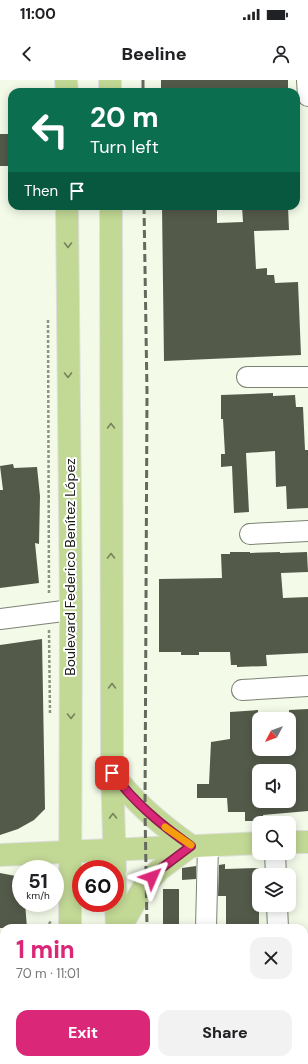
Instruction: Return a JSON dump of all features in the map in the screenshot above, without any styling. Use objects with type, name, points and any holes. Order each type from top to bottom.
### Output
[{"type":"main road","name":"Boulevard Federico Benítez López","points":[[67,210],[71,610],[70,924]]},
{"type":"main road","points":[[111,210],[112,773],[114,859]]},
{"type":"main road","points":[[112,773],[129,795],[170,831],[199,845]]},
{"type":"main road","points":[[296,842],[308,842]]},
{"type":"main road","points":[[0,855],[70,852],[114,859],[199,845],[252,844]]},
{"type":"main road","points":[[122,924],[145,885],[159,870],[199,845]]},
{"type":"main road","points":[[116,912],[117,924]]},
{"type":"street","points":[[307,80],[308,96]]},
{"type":"street","points":[[248,377],[308,377]]},
{"type":"street","points":[[250,534],[308,531]]},
{"type":"street","points":[[0,619],[71,610]]},
{"type":"street","points":[[242,690],[308,686]]},
{"type":"street","points":[[199,845],[206,924]]},
{"type":"street","points":[[277,912],[278,924]]},
{"type":"path","points":[[48,314],[50,721]]},
{"type":"building","points":[[161,80],[288,80],[288,88],[161,88]]},
{"type":"building","points":[[0,134],[8,134],[8,166],[0,166]]},
{"type":"building","points":[[162,210],[217,210],[217,223],[243,222],[242,210],[288,210],[289,230],[254,231],[256,269],[267,268],[267,275],[274,275],[275,283],[298,282],[301,355],[164,361]]},
{"type":"building","points":[[273,393],[273,396],[295,395],[296,407],[303,407],[305,450],[308,450],[308,508],[287,509],[286,486],[276,487],[275,451],[246,453],[249,512],[234,513],[232,466],[221,467],[221,454],[225,454],[223,419],[221,419],[221,395]]},
{"type":"building","points":[[13,464],[14,468],[37,467],[40,496],[39,544],[35,543],[39,583],[0,588],[0,490],[3,490],[0,466]]},
{"type":"building","points":[[230,552],[307,552],[308,572],[281,573],[283,598],[308,597],[308,653],[266,655],[267,666],[237,667],[237,665],[231,665],[230,652],[199,652],[199,655],[181,655],[181,652],[159,652],[159,579],[222,578],[221,554],[230,554]]},
{"type":"building","points":[[42,639],[45,809],[34,820],[18,829],[0,835],[0,645]]},
{"type":"building","points":[[308,709],[308,811],[252,816],[252,821],[245,821],[245,812],[228,812],[227,798],[197,798],[197,784],[209,784],[211,742],[230,739],[230,712],[258,710],[258,712],[252,712],[252,756],[296,756],[296,712],[289,712],[289,710]]},
{"type":"building","points":[[225,864],[225,869],[252,868],[252,912],[259,912],[259,924],[226,924],[226,896],[218,896],[219,865]]},
{"type":"building","points":[[196,866],[196,879],[182,880],[182,868]]},
{"type":"building","points":[[0,873],[12,875],[12,912],[26,912],[27,924],[0,924]]},
{"type":"building","points":[[163,889],[179,889],[179,924],[163,924]]},
{"type":"railway","points":[[143,80],[143,88]]},
{"type":"railway","points":[[144,210],[147,393],[145,810],[147,924]]},
{"type":"slow traffic","points":[[165,827],[191,845]]},
{"type":"route","points":[[112,773],[129,795],[145,810],[191,846],[152,877]]}]
